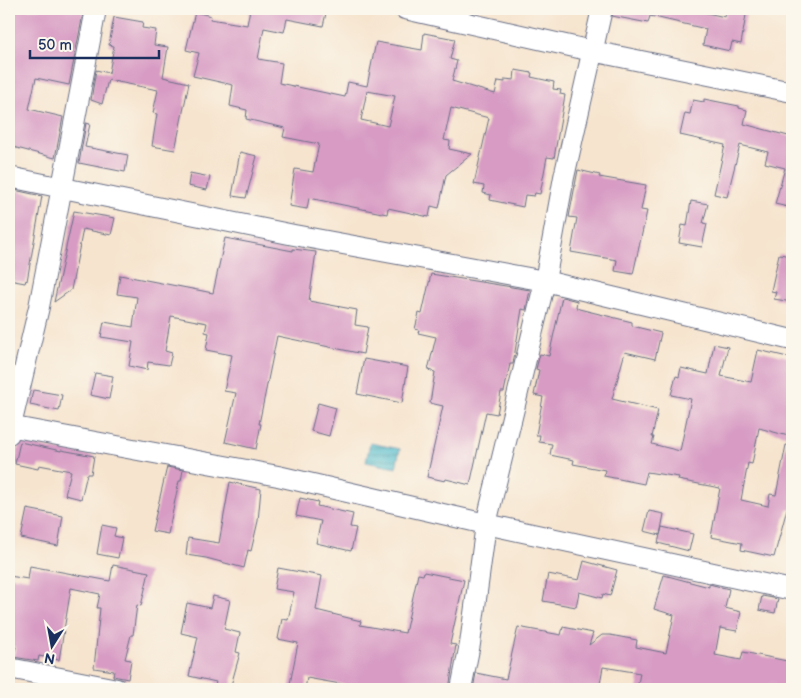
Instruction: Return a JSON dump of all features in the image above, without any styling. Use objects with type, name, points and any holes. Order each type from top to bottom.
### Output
[{"type":"street","points":[[96,9],[39,307],[9,429],[278,476],[486,524],[792,590]]},
{"type":"street","points":[[406,9],[592,51],[792,92]]},
{"type":"street","points":[[461,689],[470,644],[486,524],[545,281],[564,177],[602,9]]},
{"type":"street","points":[[9,177],[294,235],[545,281],[792,340]]},
{"type":"street","points":[[9,668],[117,689]]},
{"type":"water","points":[[370,443],[400,449],[396,468],[366,462]]},
{"type":"building","points":[[11,9],[84,9],[69,85],[36,78],[29,109],[63,117],[55,158],[9,146],[9,21]]},
{"type":"building","points":[[250,9],[327,9],[323,26],[287,19],[284,32],[264,28],[258,59],[282,63],[279,83],[345,97],[348,82],[367,86],[376,42],[422,50],[424,33],[455,39],[450,59],[457,61],[452,81],[495,94],[498,81],[505,82],[505,79],[514,80],[515,70],[532,73],[531,77],[554,82],[553,89],[561,90],[560,94],[565,95],[554,158],[547,157],[540,194],[535,193],[534,196],[525,195],[523,207],[490,200],[491,195],[483,193],[484,186],[474,184],[489,118],[451,108],[444,140],[450,141],[449,149],[472,154],[446,175],[439,208],[431,206],[429,217],[388,208],[387,214],[309,198],[307,209],[289,206],[295,169],[313,172],[319,144],[283,137],[285,128],[246,119],[247,110],[230,106],[233,85],[193,76],[199,53],[186,50],[195,12],[211,16],[210,19],[247,25]],"holes":[[[367,91],[395,96],[388,126],[361,120]]]},
{"type":"building","points":[[614,9],[689,9],[725,17],[726,9],[747,9],[741,44],[732,42],[730,51],[703,45],[706,29],[650,16],[648,23],[612,16]]},
{"type":"building","points":[[114,17],[143,22],[142,28],[156,30],[154,45],[168,47],[163,77],[189,83],[175,150],[152,146],[157,114],[153,113],[158,90],[108,80],[102,104],[91,100],[96,70],[109,73],[114,46],[109,45]]},
{"type":"building","points":[[704,99],[739,106],[739,108],[747,110],[744,124],[792,137],[792,208],[775,204],[785,168],[765,163],[768,152],[740,145],[727,197],[714,194],[725,145],[680,135],[685,113],[690,114],[693,100],[704,102]]},
{"type":"building","points":[[86,123],[90,124],[85,147],[128,155],[125,172],[79,163]]},
{"type":"building","points":[[240,152],[257,156],[246,198],[232,196]]},
{"type":"building","points":[[578,170],[600,175],[599,177],[646,185],[641,210],[647,211],[633,274],[615,271],[617,260],[571,252],[577,218],[569,217]]},
{"type":"building","points":[[190,173],[210,177],[207,190],[188,186]]},
{"type":"building","points":[[14,190],[42,196],[27,281],[25,283],[9,280],[9,203],[11,204]]},
{"type":"building","points":[[691,201],[708,204],[703,223],[707,224],[702,247],[679,243],[682,225],[687,226]]},
{"type":"building","points":[[74,211],[115,218],[111,235],[83,229],[71,290],[54,302]]},
{"type":"building","points":[[225,238],[293,251],[293,249],[316,252],[309,301],[357,310],[355,325],[368,327],[363,354],[277,336],[259,424],[261,424],[256,449],[225,442],[236,393],[224,391],[232,355],[206,350],[209,333],[205,332],[207,323],[171,316],[165,351],[172,353],[169,365],[148,362],[147,370],[129,366],[133,342],[101,337],[104,322],[133,327],[137,297],[117,294],[120,275],[213,293]]},
{"type":"building","points":[[779,254],[792,256],[792,302],[774,299],[776,292],[771,291]]},
{"type":"building","points":[[431,274],[530,290],[526,310],[522,309],[513,364],[510,364],[504,392],[501,392],[497,414],[486,412],[470,485],[446,479],[445,481],[427,477],[443,406],[430,403],[435,372],[428,370],[436,337],[418,333],[419,330],[415,329],[419,313],[422,314]]},
{"type":"building","points":[[562,297],[577,301],[576,307],[579,309],[632,322],[632,326],[661,333],[655,359],[625,352],[612,399],[658,410],[652,444],[680,451],[691,399],[671,395],[676,376],[679,377],[681,368],[708,374],[714,344],[728,347],[721,376],[751,382],[758,350],[792,358],[792,437],[759,428],[752,464],[748,463],[741,500],[768,506],[770,494],[776,495],[786,445],[792,446],[792,510],[787,509],[774,557],[741,550],[742,543],[711,537],[720,488],[678,480],[679,477],[647,472],[644,484],[604,476],[605,470],[573,464],[574,460],[550,455],[552,444],[539,442],[540,435],[536,435],[543,397],[534,395],[539,370],[536,369],[540,354],[549,356]]},
{"type":"building","points":[[364,359],[408,367],[402,403],[357,394]]},
{"type":"building","points":[[95,373],[113,376],[109,399],[90,395]]},
{"type":"building","points":[[33,390],[62,395],[59,411],[30,405]]},
{"type":"building","points":[[318,403],[336,408],[329,436],[311,431]]},
{"type":"building","points":[[20,442],[94,456],[91,474],[87,474],[81,499],[65,495],[71,471],[39,465],[38,469],[15,464]]},
{"type":"building","points":[[167,467],[183,470],[168,534],[152,531]]},
{"type":"building","points":[[230,482],[261,489],[258,521],[251,551],[248,550],[244,568],[186,555],[188,538],[219,543]]},
{"type":"building","points":[[300,498],[318,502],[317,506],[353,514],[350,527],[356,528],[351,551],[316,543],[321,521],[296,516]]},
{"type":"building","points":[[27,509],[63,516],[58,546],[21,538]]},
{"type":"building","points":[[649,511],[664,514],[660,535],[644,531]]},
{"type":"building","points":[[102,525],[116,528],[114,536],[122,538],[118,558],[97,554]]},
{"type":"building","points":[[662,527],[693,534],[689,551],[658,543]]},
{"type":"building","points":[[584,561],[617,570],[610,596],[603,594],[602,598],[579,592],[576,607],[543,601],[548,574],[579,580]]},
{"type":"building","points":[[113,565],[149,572],[141,606],[137,605],[133,635],[131,635],[125,659],[131,660],[128,679],[113,676],[114,671],[94,668],[100,608],[97,608],[100,594],[71,588],[59,660],[39,656],[38,661],[13,657],[16,647],[9,646],[9,576],[28,579],[30,566],[110,581]]},
{"type":"building","points":[[278,568],[322,576],[316,610],[361,621],[360,625],[405,633],[418,574],[423,575],[424,572],[464,580],[450,644],[456,645],[449,689],[391,689],[364,684],[363,688],[307,678],[305,689],[289,689],[298,643],[278,639],[282,619],[288,620],[294,592],[274,589]]},
{"type":"building","points":[[664,575],[709,587],[709,584],[729,589],[725,608],[741,612],[737,631],[720,628],[715,655],[741,660],[743,652],[792,662],[792,689],[637,689],[640,673],[603,667],[599,689],[473,689],[476,673],[506,679],[518,627],[561,635],[563,627],[593,633],[589,645],[602,635],[610,635],[637,640],[636,647],[666,653],[674,615],[654,609]]},
{"type":"building","points":[[213,596],[230,600],[224,629],[240,633],[236,652],[240,653],[230,689],[214,689],[216,682],[189,676],[198,637],[181,633],[187,603],[210,608]]},
{"type":"building","points":[[762,596],[778,599],[775,613],[759,610]]}]
